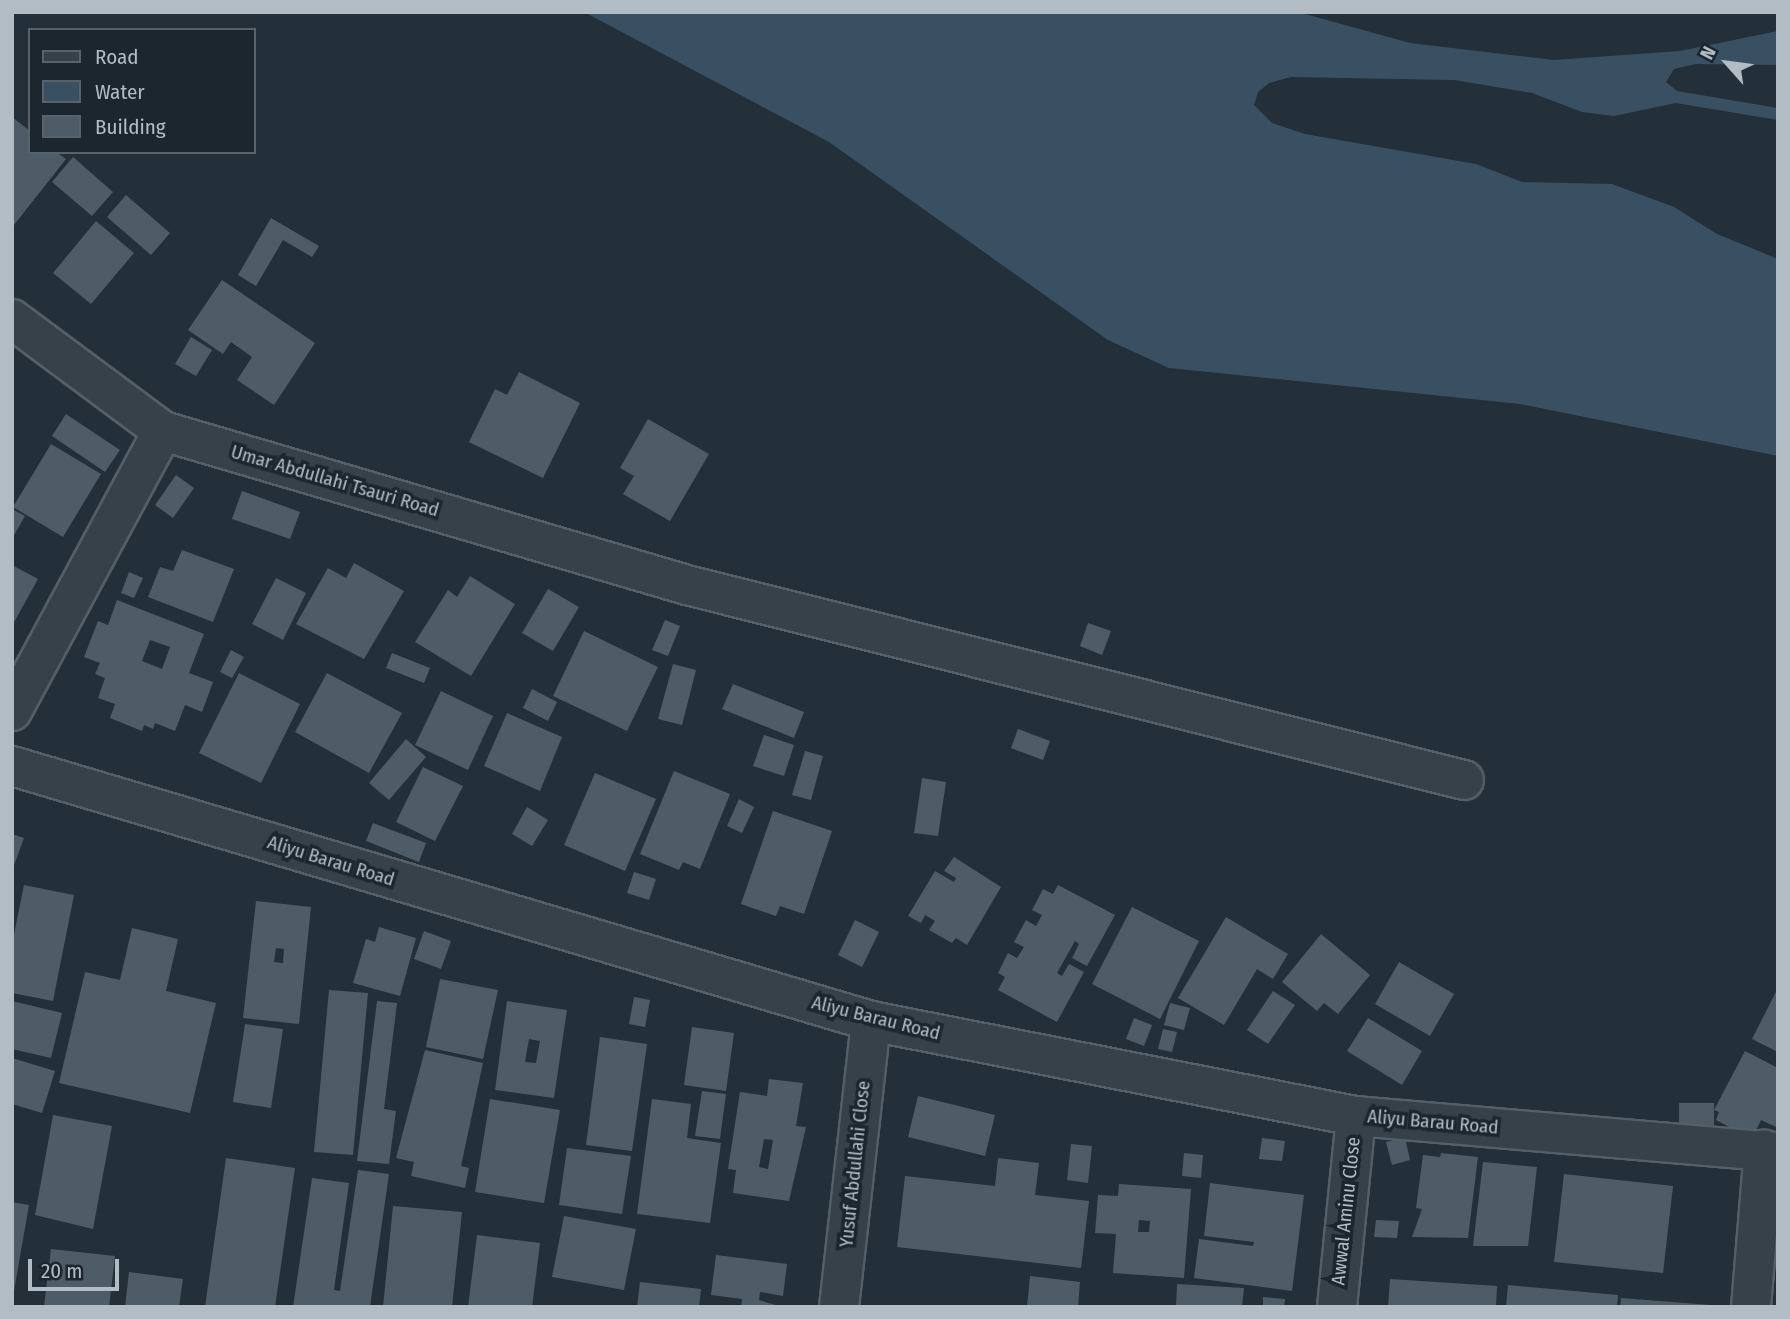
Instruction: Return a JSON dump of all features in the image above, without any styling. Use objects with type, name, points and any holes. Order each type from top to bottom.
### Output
[{"type":"street","name":"Umar Abdullahi Tsauri Road","points":[[12,318],[163,431],[687,585],[1464,780]]},
{"type":"street","points":[[12,711],[163,431]]},
{"type":"street","name":"Aliyu Barau Road","points":[[12,766],[871,1021],[1356,1115],[1771,1151]]},
{"type":"street","name":"Yusuf Abdullahi Close","points":[[839,1307],[871,1021]]},
{"type":"street","name":"Awwal Aminu Close","points":[[1337,1307],[1356,1115]]},
{"type":"street","points":[[1751,1307],[1771,1151]]},
{"type":"water","points":[[584,12],[1298,12],[1410,43],[1554,60],[1680,51],[1778,31],[1778,65],[1696,64],[1674,69],[1666,82],[1677,91],[1778,108],[1778,120],[1676,103],[1614,116],[1582,112],[1532,93],[1454,80],[1291,77],[1269,83],[1258,92],[1254,105],[1272,123],[1305,134],[1476,164],[1522,182],[1612,184],[1674,207],[1717,234],[1778,259],[1778,456],[1520,404],[1169,368],[1108,340],[829,142]]},
{"type":"building","points":[[12,117],[28,129],[28,154],[59,154],[66,159],[14,225]]},
{"type":"building","points":[[73,157],[113,192],[92,216],[52,182]]},
{"type":"building","points":[[126,195],[170,233],[151,255],[107,217]]},
{"type":"building","points":[[271,218],[319,246],[312,257],[283,240],[256,286],[238,275]]},
{"type":"building","points":[[96,221],[134,253],[91,304],[53,273]]},
{"type":"building","points":[[222,280],[315,343],[274,405],[237,380],[252,357],[231,342],[223,354],[188,330]]},
{"type":"building","points":[[191,337],[212,350],[196,376],[175,364]]},
{"type":"building","points":[[519,372],[580,403],[543,478],[469,442],[495,389],[507,395]]},
{"type":"building","points":[[66,414],[120,450],[105,472],[52,436]]},
{"type":"building","points":[[648,419],[709,454],[670,521],[623,494],[634,476],[620,468]]},
{"type":"building","points":[[51,444],[101,474],[63,537],[13,507]]},
{"type":"building","points":[[176,475],[194,488],[173,518],[155,505]]},
{"type":"building","points":[[242,491],[300,512],[290,539],[232,519]]},
{"type":"building","points":[[12,509],[25,516],[12,539]]},
{"type":"building","points":[[182,550],[234,569],[213,622],[148,597],[160,567],[173,571]]},
{"type":"building","points":[[354,563],[404,591],[364,659],[296,624],[328,568],[346,578]]},
{"type":"building","points":[[12,565],[38,579],[12,626]]},
{"type":"building","points":[[129,572],[143,578],[134,598],[121,593]]},
{"type":"building","points":[[470,576],[515,604],[471,676],[415,642],[448,590],[457,597]]},
{"type":"building","points":[[276,578],[306,593],[283,640],[252,624]]},
{"type":"building","points":[[548,589],[579,607],[553,651],[522,633]]},
{"type":"building","points":[[117,600],[204,634],[189,673],[213,682],[202,712],[185,705],[175,731],[155,723],[153,729],[144,725],[142,731],[110,718],[115,704],[98,698],[105,678],[95,674],[100,663],[84,657],[98,621],[108,625]],"holes":[[[150,640],[170,647],[162,669],[142,661]]]},
{"type":"building","points":[[665,620],[680,626],[668,656],[652,650]]},
{"type":"building","points":[[1088,623],[1111,631],[1102,655],[1080,646]]},
{"type":"building","points":[[584,631],[658,667],[627,731],[553,696]]},
{"type":"building","points":[[231,650],[244,657],[232,678],[220,672]]},
{"type":"building","points":[[392,653],[430,668],[424,683],[386,668]]},
{"type":"building","points":[[673,664],[696,670],[682,725],[658,719]]},
{"type":"building","points":[[239,673],[300,704],[261,783],[199,753]]},
{"type":"building","points":[[327,673],[402,713],[369,773],[295,732]]},
{"type":"building","points":[[733,684],[804,712],[794,738],[722,709]]},
{"type":"building","points":[[532,689],[557,702],[548,721],[523,708]]},
{"type":"building","points":[[441,691],[493,716],[468,770],[415,745]]},
{"type":"building","points":[[507,713],[562,737],[540,791],[484,766]]},
{"type":"building","points":[[1018,729],[1050,741],[1043,760],[1011,748]]},
{"type":"building","points":[[764,735],[794,745],[784,776],[753,766]]},
{"type":"building","points":[[406,739],[426,757],[389,800],[369,783]]},
{"type":"building","points":[[805,751],[823,756],[811,800],[792,795]]},
{"type":"building","points":[[423,767],[463,786],[435,841],[396,822]]},
{"type":"building","points":[[674,771],[730,794],[700,869],[683,862],[679,870],[640,854]]},
{"type":"building","points":[[595,773],[656,799],[625,871],[564,845]]},
{"type":"building","points":[[922,778],[946,782],[938,836],[914,833]]},
{"type":"building","points":[[739,799],[754,807],[742,833],[727,826]]},
{"type":"building","points":[[527,807],[548,820],[532,846],[512,834]]},
{"type":"building","points":[[773,811],[832,831],[804,914],[780,906],[776,916],[741,904]]},
{"type":"building","points":[[373,823],[426,843],[419,862],[366,841]]},
{"type":"building","points":[[12,834],[24,838],[13,868],[12,868]]},
{"type":"building","points":[[954,857],[1001,887],[967,945],[956,938],[952,943],[929,930],[935,921],[925,915],[921,923],[908,916],[935,871],[954,882],[956,878],[944,871]]},
{"type":"building","points":[[634,872],[656,879],[649,900],[627,893]]},
{"type":"building","points":[[24,885],[74,895],[53,1001],[12,993],[12,944]]},
{"type":"building","points":[[1058,885],[1115,915],[1087,966],[1072,958],[1079,944],[1075,941],[1057,973],[1062,976],[1069,964],[1084,972],[1057,1022],[998,990],[1005,977],[998,973],[1008,953],[1017,958],[1024,947],[1014,942],[1026,920],[1036,926],[1042,915],[1032,910],[1043,889],[1053,894]]},
{"type":"building","points":[[256,901],[311,907],[299,1024],[243,1018]],"holes":[[[276,948],[284,949],[283,963],[274,962]]]},
{"type":"building","points":[[1132,907],[1199,941],[1160,1019],[1092,984]]},
{"type":"building","points":[[1226,917],[1288,954],[1273,979],[1257,969],[1224,1025],[1178,998]]},
{"type":"building","points":[[855,920],[879,932],[862,967],[838,955]]},
{"type":"building","points":[[379,927],[416,938],[400,996],[353,983],[366,939],[375,942]]},
{"type":"building","points":[[132,928],[178,939],[166,991],[216,1003],[190,1113],[59,1083],[85,972],[120,980]]},
{"type":"building","points":[[424,931],[451,941],[441,969],[414,959]]},
{"type":"building","points":[[1321,934],[1370,975],[1338,1014],[1324,1003],[1317,1011],[1282,982]]},
{"type":"building","points":[[1399,962],[1454,994],[1430,1036],[1375,1004]]},
{"type":"building","points":[[440,979],[498,990],[483,1059],[426,1047]]},
{"type":"building","points":[[1778,988],[1778,1052],[1752,1039]]},
{"type":"building","points":[[329,990],[368,993],[353,1155],[314,1152]]},
{"type":"building","points":[[1273,991],[1295,1005],[1268,1044],[1247,1030]]},
{"type":"building","points":[[634,997],[650,1000],[645,1027],[629,1024]]},
{"type":"building","points":[[12,1001],[62,1013],[51,1058],[12,1049]]},
{"type":"building","points":[[377,1001],[397,1003],[384,1109],[396,1111],[389,1164],[357,1161]]},
{"type":"building","points":[[507,1001],[567,1010],[554,1098],[495,1090]],"holes":[[[529,1039],[540,1041],[536,1063],[525,1062]]]},
{"type":"building","points":[[1170,1003],[1190,1008],[1184,1030],[1164,1025]]},
{"type":"building","points":[[1134,1018],[1152,1025],[1144,1046],[1126,1039]]},
{"type":"building","points":[[1368,1018],[1422,1051],[1402,1085],[1347,1051]]},
{"type":"building","points":[[245,1024],[283,1029],[271,1108],[233,1102]]},
{"type":"building","points":[[692,1027],[734,1033],[726,1091],[684,1085]]},
{"type":"building","points":[[1163,1029],[1177,1032],[1172,1052],[1158,1049]]},
{"type":"building","points":[[600,1037],[647,1044],[632,1151],[586,1145]]},
{"type":"building","points":[[425,1050],[483,1063],[461,1166],[469,1168],[465,1188],[411,1176],[414,1162],[396,1158]]},
{"type":"building","points":[[1745,1051],[1778,1068],[1778,1128],[1761,1120],[1752,1139],[1716,1120],[1719,1112],[1714,1110]]},
{"type":"building","points":[[12,1058],[55,1071],[42,1113],[12,1104]]},
{"type":"building","points":[[769,1079],[803,1083],[796,1126],[806,1127],[789,1201],[733,1193],[736,1170],[728,1169],[740,1092],[767,1096]],"holes":[[[764,1139],[773,1140],[768,1169],[759,1167]]]},
{"type":"building","points":[[702,1091],[726,1094],[720,1139],[695,1136]]},
{"type":"building","points":[[918,1096],[995,1115],[985,1156],[908,1137]]},
{"type":"building","points":[[490,1099],[560,1110],[544,1203],[475,1192]]},
{"type":"building","points":[[652,1099],[691,1104],[687,1138],[721,1143],[710,1223],[637,1214]]},
{"type":"building","points":[[1679,1103],[1714,1103],[1714,1125],[1679,1125]]},
{"type":"building","points":[[53,1115],[112,1126],[93,1229],[35,1215]]},
{"type":"building","points":[[1405,1137],[1410,1160],[1392,1165],[1386,1142]]},
{"type":"building","points":[[1262,1138],[1285,1141],[1282,1161],[1259,1159]]},
{"type":"building","points":[[1071,1144],[1092,1146],[1088,1183],[1067,1180]]},
{"type":"building","points":[[567,1148],[631,1156],[622,1214],[559,1205]]},
{"type":"building","points":[[1184,1153],[1203,1155],[1201,1178],[1182,1176]]},
{"type":"building","points":[[1441,1153],[1478,1157],[1468,1238],[1412,1237],[1422,1209],[1416,1208],[1423,1155],[1440,1157]]},
{"type":"building","points":[[226,1158],[295,1168],[275,1307],[205,1307]]},
{"type":"building","points":[[998,1158],[1039,1163],[1035,1195],[1089,1201],[1081,1268],[897,1247],[905,1176],[995,1186]]},
{"type":"building","points":[[1483,1162],[1537,1167],[1528,1246],[1473,1246]]},
{"type":"building","points":[[358,1170],[389,1174],[370,1307],[293,1307],[312,1178],[349,1183],[334,1290],[340,1291]]},
{"type":"building","points":[[1564,1174],[1673,1186],[1663,1273],[1554,1262]]},
{"type":"building","points":[[1210,1183],[1304,1195],[1292,1291],[1194,1278],[1199,1239],[1253,1246],[1254,1242],[1204,1236]]},
{"type":"building","points":[[1119,1184],[1191,1189],[1184,1278],[1113,1273],[1116,1234],[1095,1233],[1098,1195],[1118,1196]],"holes":[[[1139,1220],[1150,1221],[1149,1232],[1138,1232]]]},
{"type":"building","points":[[12,1202],[29,1205],[14,1291],[12,1291]]},
{"type":"building","points":[[393,1206],[462,1212],[452,1307],[383,1307]]},
{"type":"building","points":[[564,1216],[636,1229],[624,1290],[552,1277]]},
{"type":"building","points":[[1376,1220],[1399,1221],[1397,1238],[1374,1237]]},
{"type":"building","points":[[477,1235],[540,1243],[532,1307],[468,1307]]},
{"type":"building","points":[[51,1249],[115,1256],[109,1307],[44,1307]]},
{"type":"building","points":[[716,1255],[787,1264],[783,1296],[760,1292],[759,1300],[782,1307],[741,1307],[742,1299],[711,1295]]},
{"type":"building","points":[[129,1272],[183,1279],[179,1307],[125,1307]]},
{"type":"building","points":[[1030,1276],[1080,1282],[1078,1307],[1027,1307]]},
{"type":"building","points":[[1390,1279],[1497,1286],[1496,1307],[1388,1307]]},
{"type":"building","points":[[640,1282],[701,1289],[699,1307],[637,1307]]},
{"type":"building","points":[[1177,1284],[1244,1288],[1242,1307],[1176,1307]]},
{"type":"building","points":[[1508,1285],[1618,1295],[1617,1307],[1506,1307]]},
{"type":"building","points":[[1263,1297],[1285,1299],[1284,1307],[1263,1307]]},
{"type":"building","points":[[1621,1298],[1711,1305],[1711,1307],[1620,1307]]}]
